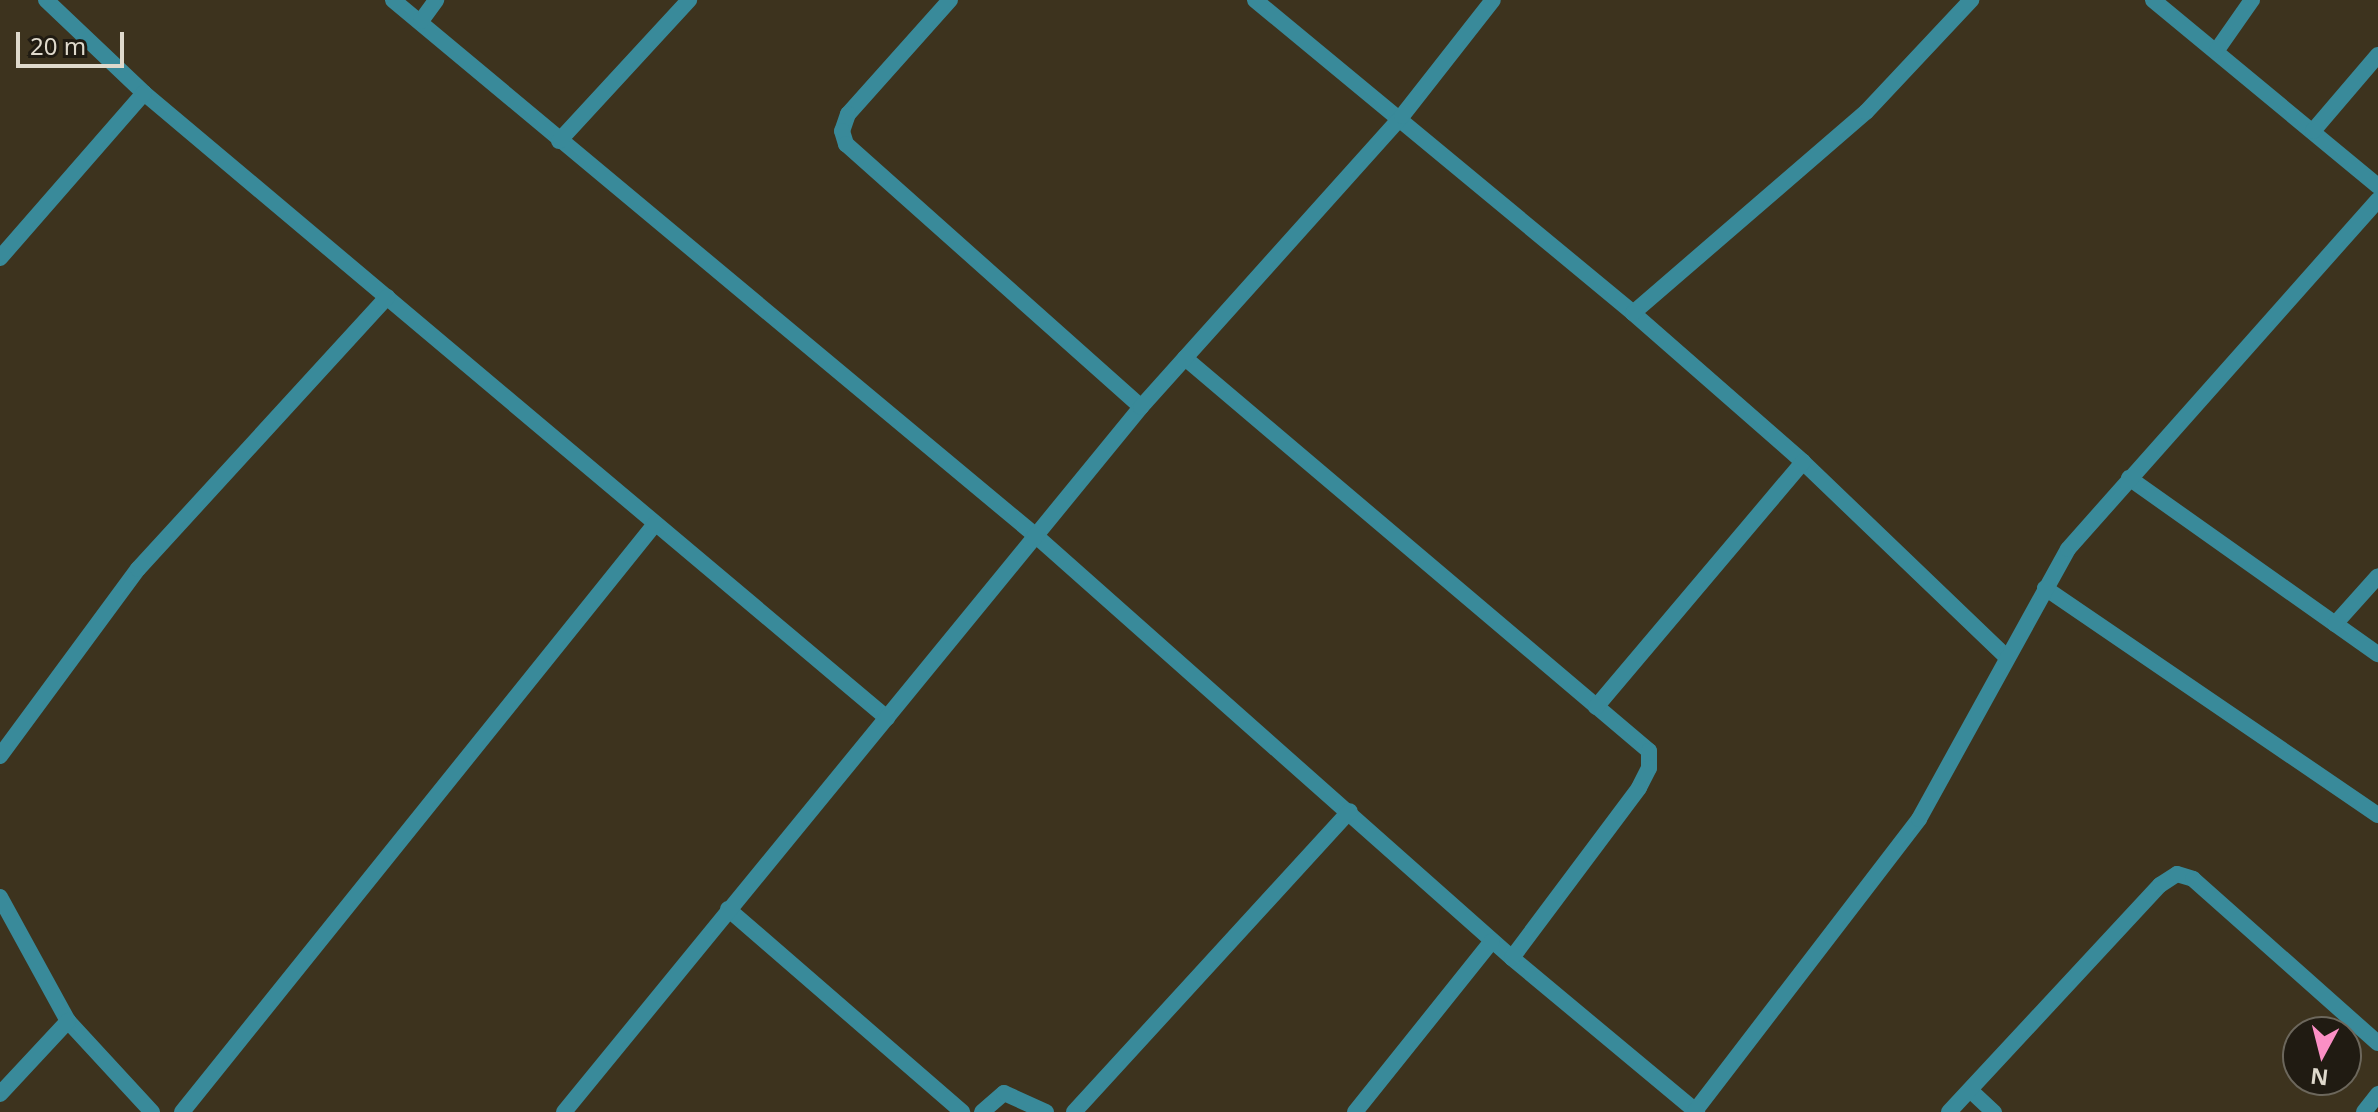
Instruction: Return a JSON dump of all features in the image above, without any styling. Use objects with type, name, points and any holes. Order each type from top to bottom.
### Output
[{"type":"street","points":[[46,0],[144,93],[887,718]]},
{"type":"street","points":[[393,0],[1035,535],[1350,811],[1492,941],[1696,1111],[1919,819],[2005,656],[2068,549],[2378,200]]},
{"type":"street","points":[[421,21],[436,0]]},
{"type":"street","points":[[559,141],[689,0]]},
{"type":"street","points":[[950,0],[848,114],[842,131],[846,144],[1141,407]]},
{"type":"street","points":[[1255,0],[1402,116],[1633,313],[1803,462],[2005,656]]},
{"type":"street","points":[[564,1112],[1141,407],[1402,116],[1493,0]]},
{"type":"street","points":[[1633,313],[1866,112],[1971,0]]},
{"type":"street","points":[[2153,0],[2378,186]]},
{"type":"street","points":[[2217,50],[2252,0]]},
{"type":"street","points":[[2313,131],[2378,55]]},
{"type":"street","points":[[0,258],[144,93]]},
{"type":"street","points":[[0,756],[138,569],[387,297]]},
{"type":"street","points":[[1185,358],[1649,751],[1649,768],[1512,958]]},
{"type":"street","points":[[1596,707],[1803,462]]},
{"type":"street","points":[[2129,478],[2378,654]]},
{"type":"street","points":[[182,1112],[655,524]]},
{"type":"street","points":[[2335,624],[2378,576]]},
{"type":"street","points":[[2045,588],[2378,815]]},
{"type":"street","points":[[1074,1112],[1350,811]]},
{"type":"street","points":[[1949,1112],[2160,885],[2177,874],[2193,879],[2378,1043]]},
{"type":"street","points":[[0,897],[68,1021],[152,1112]]},
{"type":"street","points":[[728,909],[962,1112]]},
{"type":"street","points":[[1355,1112],[1492,941]]},
{"type":"street","points":[[0,1094],[68,1021]]},
{"type":"street","points":[[1970,1090],[1994,1112]]},
{"type":"street","points":[[982,1112],[1004,1093],[1046,1112]]},
{"type":"street","points":[[2364,1112],[2378,1094]]}]
